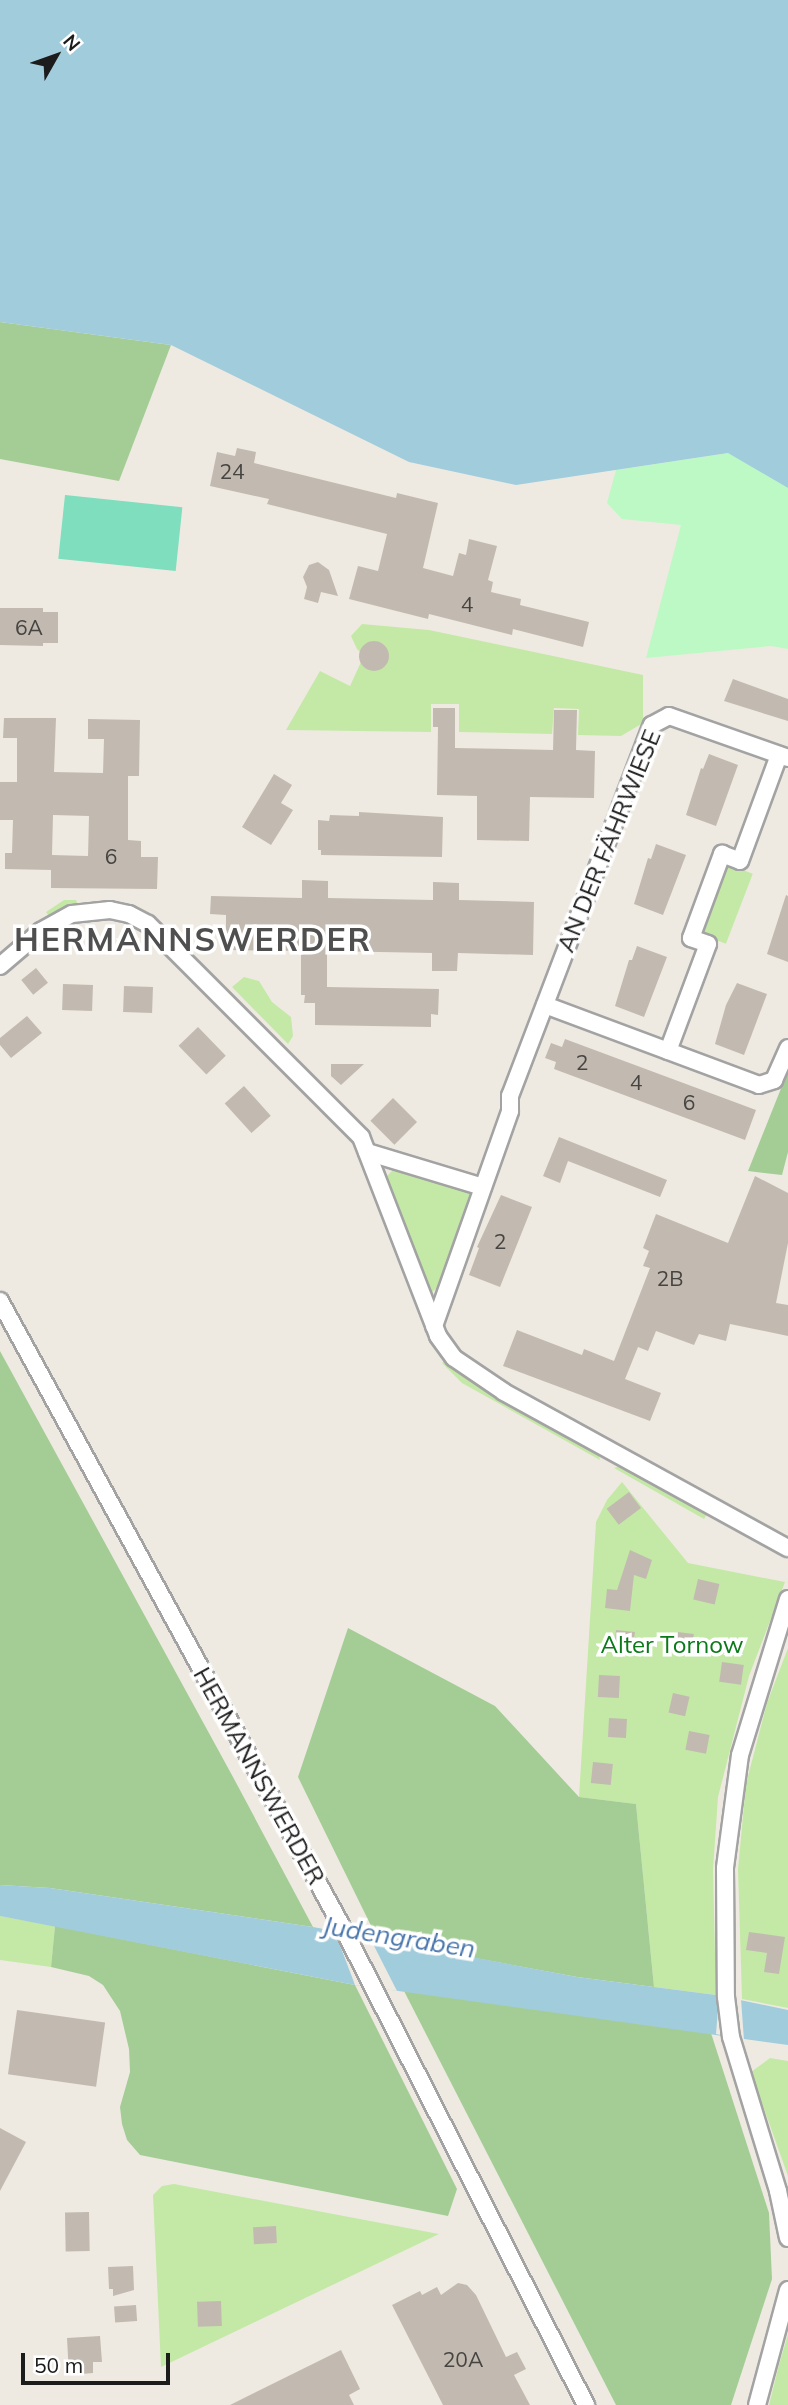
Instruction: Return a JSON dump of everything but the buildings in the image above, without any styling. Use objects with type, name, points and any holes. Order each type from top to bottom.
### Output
[{"type":"street","name":"AN DER FÄHRWIESE","points":[[434,1326],[510,1111],[510,1096],[545,1005],[656,721],[669,716],[784,757],[740,861],[722,854],[691,938],[708,944],[668,1051]]},
{"type":"street","points":[[0,966],[41,931],[72,914],[110,910],[139,919],[162,935],[361,1137],[434,1326],[446,1348],[463,1367],[788,1548]]},
{"type":"street","points":[[545,1005],[765,1085],[777,1075],[788,1048]]},
{"type":"street","points":[[368,1152],[483,1187]]},
{"type":"street","name":"HERMANNSWERDER","points":[[0,1301],[346,1934],[586,2405]]},
{"type":"street","points":[[788,1599],[746,1733],[729,1818],[725,1868],[726,1997],[731,2037],[778,2191],[788,2238]]},
{"type":"street","points":[[757,2405],[788,2290]]},
{"type":"green space","points":[[0,322],[171,345],[119,481],[0,459]]},
{"type":"green space","points":[[729,453],[788,488],[788,649],[771,646],[646,658],[681,525],[622,519],[607,503],[616,470]]},
{"type":"green space","points":[[65,495],[182,507],[176,571],[58,559]]},
{"type":"green space","points":[[362,624],[429,630],[643,675],[643,723],[621,736],[578,735],[579,709],[554,708],[552,734],[459,732],[459,704],[431,704],[431,732],[286,730],[320,671],[350,686],[361,662],[372,670],[386,665],[388,651],[382,643],[373,641],[365,644],[360,652],[357,649],[351,636]]},
{"type":"green space","points":[[722,862],[753,874],[726,944],[695,932]]},
{"type":"green space","points":[[64,900],[76,900],[78,904],[50,918],[46,912]]},
{"type":"green space","points":[[244,977],[259,981],[272,1002],[291,1017],[293,1036],[288,1044],[232,987]]},
{"type":"green space","points":[[788,1071],[788,1152],[782,1175],[748,1171]]},
{"type":"green space","points":[[395,1168],[472,1190],[440,1286],[432,1292],[427,1290],[386,1177]]},
{"type":"green space","points":[[0,1351],[313,1927],[50,1888],[0,1885]]},
{"type":"green space","points":[[446,1359],[464,1376],[598,1452],[600,1460],[462,1383],[442,1363]]},
{"type":"green space","points":[[622,1465],[708,1513],[704,1519],[614,1468]]},
{"type":"green space","name":"Alter Tornow","points":[[622,1482],[688,1563],[785,1582],[749,1676],[718,1797],[713,1870],[716,1995],[654,1987],[636,1804],[579,1797],[596,1522],[607,1500]]},
{"type":"green space","points":[[348,1628],[495,1706],[579,1797],[636,1804],[654,1987],[577,1977],[378,1940],[298,1777]]},
{"type":"green space","name":"Alter Tornow","points":[[788,1648],[788,2008],[742,1999],[738,1869],[746,1784],[767,1703]]},
{"type":"green space","points":[[0,1916],[55,1926],[51,1967],[0,1960]]},
{"type":"green space","points":[[55,1926],[355,1985],[457,2189],[448,2216],[140,2155],[127,2140],[122,2124],[120,2107],[130,2072],[129,2049],[120,2011],[103,1985],[89,1976],[51,1967]]},
{"type":"green space","points":[[404,1991],[711,2033],[769,2213],[772,2279],[731,2405],[616,2405]]},
{"type":"green space","points":[[770,2058],[788,2061],[788,2176],[751,2072]]},
{"type":"green space","points":[[174,2184],[439,2234],[161,2367],[153,2195],[162,2186]]},
{"type":"green space","points":[[788,2334],[788,2405],[769,2405],[779,2365]]},
{"type":"water","points":[[0,0],[788,0],[788,488],[728,453],[516,485],[409,462],[171,345],[0,322]]},
{"type":"water","points":[[0,1885],[50,1888],[313,1927],[577,1977],[716,1995],[788,2010],[788,2045],[355,1985],[0,1916]]},
{"type":"pier","points":[[335,1932],[370,1938],[397,1991],[355,1985]]},
{"type":"pier","points":[[719,1996],[741,1999],[744,2040],[716,2034]]},
{"type":"district","name":"HERMANNSWERDER","points":[[193,939]]},
{"type":"water label","name":"Judengraben","points":[[399,1937]]}]
